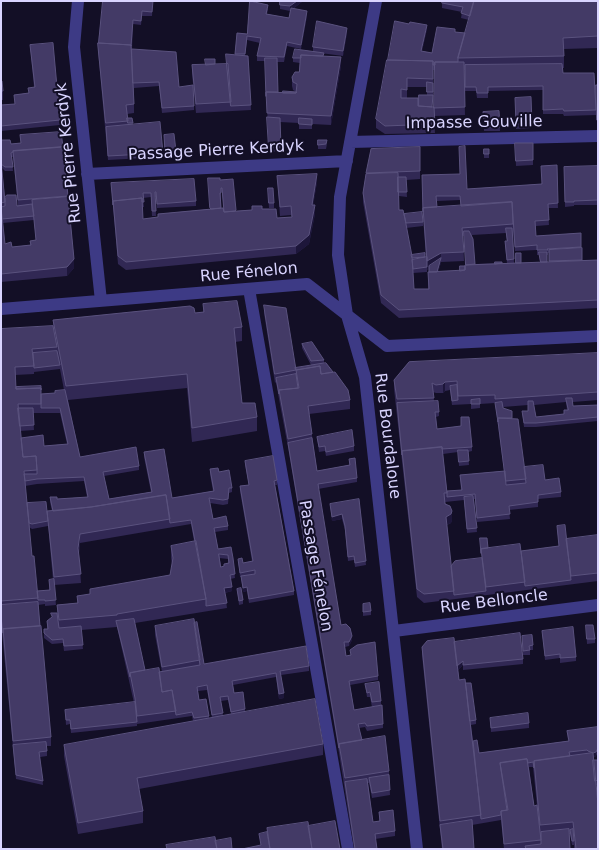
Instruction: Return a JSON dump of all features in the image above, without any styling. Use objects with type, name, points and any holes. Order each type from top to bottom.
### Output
[{"type":"street","name":"Rue Pierre Kerdyk","points":[[78,1],[74,48],[101,300]]},
{"type":"street","name":"Rue Bourdaloue","points":[[376,1],[340,197],[338,254],[346,315],[365,377],[417,849]]},
{"type":"street","name":"Impasse Gouville","points":[[350,142],[598,136]]},
{"type":"street","name":"Passage Pierre Kerdyk","points":[[87,174],[347,161]]},
{"type":"street","name":"Rue Fénelon","points":[[1,309],[307,284],[387,346],[598,336]]},
{"type":"street","name":"Passage Fénelon","points":[[249,289],[348,849]]},
{"type":"street","name":"Rue Belloncle","points":[[394,631],[598,605]]},
{"type":"building","points":[[103,1],[153,1],[152,12],[142,11],[141,21],[133,20],[131,46],[99,43]]},
{"type":"building","points":[[250,1],[268,5],[266,14],[289,18],[291,8],[307,11],[301,45],[287,42],[284,57],[257,56],[261,38],[247,36],[245,54],[235,54],[237,33],[247,34]]},
{"type":"building","points":[[280,1],[297,1],[290,6],[280,5]]},
{"type":"building","points":[[443,1],[474,1],[470,16],[461,13],[463,7],[442,3]]},
{"type":"building","points":[[474,1],[598,1],[598,36],[563,38],[564,56],[458,58]]},
{"type":"building","points":[[317,21],[347,28],[343,51],[313,47]]},
{"type":"building","points":[[395,21],[427,25],[421,51],[432,53],[437,27],[455,29],[455,32],[465,33],[458,62],[435,62],[435,65],[433,65],[433,61],[388,60]]},
{"type":"building","points":[[53,43],[60,120],[1,126],[1,105],[15,104],[14,95],[29,93],[28,88],[35,87],[30,45]]},
{"type":"building","points":[[98,43],[131,45],[134,104],[126,105],[128,121],[106,123]]},
{"type":"building","points":[[132,49],[176,52],[179,87],[193,85],[194,106],[162,108],[159,82],[133,83]]},
{"type":"building","points":[[295,49],[324,53],[323,56],[301,55],[301,58],[293,58]]},
{"type":"building","points":[[226,54],[248,56],[251,105],[231,106]]},
{"type":"building","points":[[301,55],[341,57],[331,116],[267,113],[266,92],[296,93],[297,84],[293,82],[292,77],[295,72],[299,72]]},
{"type":"building","points":[[265,58],[277,58],[278,92],[266,92],[266,96]]},
{"type":"building","points":[[205,59],[215,59],[215,64],[206,65]]},
{"type":"building","points":[[387,60],[433,61],[433,79],[407,78],[407,90],[401,89],[401,98],[418,98],[418,106],[434,107],[435,124],[385,126],[376,119]]},
{"type":"building","points":[[435,62],[464,62],[465,107],[434,108]]},
{"type":"building","points":[[228,64],[231,102],[196,104],[192,65]]},
{"type":"building","points":[[562,64],[563,73],[594,73],[596,110],[543,110],[543,86],[488,87],[488,93],[477,93],[476,87],[465,87],[465,65]]},
{"type":"building","points":[[427,82],[433,83],[433,92],[427,92]]},
{"type":"building","points":[[596,85],[598,85],[598,120],[597,120]]},
{"type":"building","points":[[283,91],[297,92],[283,93]]},
{"type":"building","points":[[419,95],[433,95],[432,107],[419,106]]},
{"type":"building","points":[[531,97],[532,124],[516,124],[515,98]]},
{"type":"building","points":[[499,111],[500,127],[484,127],[483,112]]},
{"type":"building","points":[[267,117],[280,118],[281,147],[269,148]]},
{"type":"building","points":[[127,118],[132,118],[133,123],[128,123]]},
{"type":"building","points":[[299,118],[312,119],[312,125],[299,124]]},
{"type":"building","points":[[160,122],[163,153],[108,156],[106,127]]},
{"type":"building","points":[[61,132],[63,147],[13,151],[11,153],[13,167],[5,167],[1,164],[1,140],[10,140],[11,144],[21,143],[20,135]]},
{"type":"building","points":[[174,134],[176,151],[165,151],[164,135]]},
{"type":"building","points":[[318,140],[327,140],[326,144],[318,145]]},
{"type":"building","points":[[515,143],[533,143],[533,160],[516,161]]},
{"type":"building","points":[[465,146],[467,189],[542,184],[541,166],[557,165],[558,203],[548,204],[549,220],[535,221],[536,236],[581,233],[581,247],[537,250],[537,245],[515,247],[512,202],[461,206],[460,196],[436,196],[437,207],[423,208],[423,212],[422,175],[460,174],[459,147]]},
{"type":"building","points":[[63,147],[68,196],[18,200],[13,151]]},
{"type":"building","points":[[420,147],[420,171],[366,173],[371,149]]},
{"type":"building","points":[[484,149],[489,149],[489,154],[484,154]]},
{"type":"building","points":[[1,161],[5,202],[1,203]]},
{"type":"building","points":[[598,166],[598,200],[565,202],[564,167]]},
{"type":"building","points":[[398,173],[399,210],[403,210],[405,219],[412,256],[414,289],[429,289],[428,272],[465,270],[465,265],[598,260],[598,300],[399,310],[381,295],[363,193],[366,174]]},
{"type":"building","points":[[317,174],[312,205],[315,205],[309,235],[296,246],[126,262],[118,256],[113,201],[142,198],[143,219],[158,217],[158,214],[223,208],[224,212],[252,210],[252,206],[262,206],[262,209],[276,209],[277,218],[292,217],[291,206],[280,207],[277,176]]},
{"type":"building","points":[[398,177],[406,177],[407,192],[398,192]]},
{"type":"building","points":[[208,178],[220,178],[220,180],[233,179],[235,211],[224,212],[222,188],[220,193],[221,208],[210,208]]},
{"type":"building","points":[[194,179],[196,201],[157,204],[155,192],[156,211],[152,211],[151,193],[143,193],[144,202],[142,202],[142,198],[113,201],[113,205],[111,183]]},
{"type":"building","points":[[268,188],[273,188],[274,203],[269,203]]},
{"type":"building","points":[[7,195],[16,195],[17,206],[32,204],[34,216],[2,219],[1,207],[5,206]]},
{"type":"building","points":[[68,197],[74,259],[67,267],[1,274],[1,207],[5,244],[11,242],[12,247],[31,245],[30,241],[36,240],[32,200]]},
{"type":"building","points":[[512,202],[513,224],[462,228],[464,252],[441,253],[427,261],[423,208]]},
{"type":"building","points":[[422,212],[423,222],[406,223],[404,214]]},
{"type":"building","points":[[506,228],[512,228],[514,259],[507,260],[505,241],[507,241]]},
{"type":"building","points":[[464,231],[469,231],[473,239],[475,264],[466,265]]},
{"type":"building","points":[[582,248],[582,260],[549,261],[549,250]]},
{"type":"building","points":[[539,252],[547,252],[547,262],[541,262]]},
{"type":"building","points":[[425,253],[425,257],[412,258],[411,255]]},
{"type":"building","points":[[516,253],[521,253],[521,263],[516,263]]},
{"type":"building","points":[[427,257],[427,267],[413,269],[412,260]]},
{"type":"building","points":[[441,258],[437,272],[429,272],[429,266]]},
{"type":"building","points":[[460,266],[465,266],[465,270],[460,271]]},
{"type":"building","points":[[237,301],[242,327],[234,328],[242,403],[255,403],[257,417],[192,428],[187,374],[66,386],[53,320],[190,306],[194,308],[195,313],[204,312],[203,304]]},
{"type":"building","points":[[264,305],[286,308],[296,370],[275,374]]},
{"type":"building","points":[[53,326],[57,347],[32,349],[34,366],[15,367],[16,389],[41,388],[41,404],[18,404],[23,457],[36,456],[37,470],[24,471],[38,598],[1,601],[1,329]]},
{"type":"building","points":[[312,342],[324,360],[311,361],[302,344]]},
{"type":"building","points":[[57,351],[60,365],[34,368],[33,353]]},
{"type":"building","points":[[598,353],[598,392],[495,399],[495,395],[458,396],[457,381],[436,385],[432,383],[434,398],[397,399],[394,380],[409,362]]},
{"type":"building","points":[[326,363],[333,372],[321,374],[320,366],[296,370],[295,368]]},
{"type":"building","points":[[320,366],[321,374],[335,372],[348,390],[350,400],[308,406],[312,434],[288,439],[279,390],[299,388],[296,370]]},
{"type":"building","points":[[296,374],[298,388],[279,390],[279,394],[276,378]]},
{"type":"building","points":[[457,385],[458,400],[452,401],[450,386]]},
{"type":"building","points":[[41,386],[41,388],[16,389],[16,387]]},
{"type":"building","points":[[65,390],[80,457],[136,447],[139,466],[103,472],[109,499],[152,492],[144,452],[164,449],[172,498],[214,491],[210,469],[218,468],[219,472],[229,470],[232,488],[229,488],[228,499],[209,498],[213,519],[226,516],[228,526],[214,528],[218,549],[231,547],[233,558],[235,574],[230,575],[232,587],[224,588],[227,603],[206,606],[191,520],[170,523],[166,495],[53,511],[50,497],[57,497],[57,499],[88,497],[84,477],[25,481],[24,474],[37,474],[36,456],[23,457],[21,438],[43,435],[44,446],[68,444],[60,408],[41,408],[41,394],[55,393],[55,391]],"holes":[[[219,554],[228,555],[229,563],[221,567]]]},
{"type":"building","points":[[566,398],[572,398],[573,406],[598,405],[598,417],[524,423],[522,411],[528,411],[528,401],[533,401],[536,417],[564,414],[564,410],[568,410]]},
{"type":"building","points":[[480,399],[480,404],[471,404],[471,400]]},
{"type":"building","points":[[438,401],[439,412],[435,412],[437,429],[461,426],[461,417],[469,417],[472,447],[442,449],[442,447],[402,451],[402,455],[397,403]]},
{"type":"building","points":[[502,402],[503,408],[512,411],[512,418],[498,418],[498,422],[495,403]]},
{"type":"building","points":[[18,408],[33,408],[34,425],[20,426]]},
{"type":"building","points":[[498,418],[518,419],[526,479],[506,481]]},
{"type":"building","points":[[352,430],[354,446],[326,452],[325,446],[319,447],[317,437]]},
{"type":"building","points":[[312,438],[317,471],[350,465],[349,459],[355,458],[357,478],[318,484],[341,625],[346,624],[350,628],[352,636],[349,642],[344,642],[346,656],[351,655],[350,650],[357,645],[375,642],[378,676],[349,681],[354,710],[382,705],[383,724],[367,726],[365,723],[358,724],[362,740],[339,744],[339,748],[288,443]]},
{"type":"building","points":[[442,447],[447,493],[444,493],[445,504],[450,506],[452,511],[446,517],[454,591],[424,594],[417,589],[402,451]]},
{"type":"building","points":[[458,450],[468,450],[469,461],[459,462]]},
{"type":"building","points":[[273,456],[277,480],[274,481],[294,591],[249,599],[247,587],[243,588],[241,576],[255,574],[255,570],[240,573],[238,559],[242,558],[243,563],[253,561],[240,486],[249,485],[245,461]]},
{"type":"building","points":[[543,465],[545,480],[559,478],[561,492],[538,495],[538,502],[509,506],[510,514],[477,518],[475,494],[447,497],[447,491],[462,490],[460,475],[505,471],[506,485],[526,483],[524,467]]},
{"type":"building","points":[[166,495],[170,519],[80,534],[78,548],[81,574],[54,577],[47,511],[91,507]]},
{"type":"building","points":[[473,496],[477,528],[467,529],[464,497]]},
{"type":"building","points":[[359,499],[366,561],[355,563],[354,556],[348,557],[342,514],[332,517],[330,504]]},
{"type":"building","points":[[46,502],[48,521],[29,523],[27,503]]},
{"type":"building","points":[[565,525],[571,580],[525,586],[521,551],[559,546],[557,526]]},
{"type":"building","points":[[598,535],[598,573],[571,576],[566,539]]},
{"type":"building","points":[[480,538],[487,538],[488,548],[481,549],[481,553]]},
{"type":"building","points":[[196,541],[206,599],[117,615],[59,620],[57,605],[78,603],[77,596],[90,594],[90,589],[170,575],[173,558],[171,546]]},
{"type":"building","points":[[520,544],[525,582],[486,587],[481,549]]},
{"type":"building","points":[[482,558],[486,591],[454,595],[451,566],[455,561]]},
{"type":"building","points":[[54,579],[56,600],[38,600],[37,591],[50,590],[49,580]]},
{"type":"building","points":[[241,588],[243,600],[239,601],[237,589]]},
{"type":"building","points":[[38,602],[40,626],[3,629],[3,633],[1,605]]},
{"type":"building","points":[[370,603],[371,611],[363,612],[363,604]]},
{"type":"building","points":[[51,613],[57,613],[59,628],[81,626],[83,645],[64,646],[63,639],[52,640],[44,633],[44,629],[48,629],[47,621],[52,617]]},
{"type":"building","points":[[134,619],[145,670],[130,673],[130,677],[116,621]]},
{"type":"building","points":[[194,619],[200,660],[162,667],[155,626]]},
{"type":"building","points":[[197,622],[204,664],[306,646],[309,666],[280,671],[284,693],[279,694],[276,673],[232,681],[234,693],[243,692],[245,709],[231,712],[228,696],[220,697],[223,713],[212,715],[207,685],[197,687],[199,700],[206,699],[209,716],[194,718],[192,712],[176,715],[172,690],[162,692],[159,672],[200,665],[194,623]]},
{"type":"building","points":[[586,625],[593,625],[595,639],[587,639]]},
{"type":"building","points":[[41,626],[51,737],[13,741],[3,629]]},
{"type":"building","points":[[573,627],[576,657],[560,658],[560,654],[545,656],[542,631]]},
{"type":"building","points":[[520,633],[523,659],[463,665],[463,661],[457,666],[454,642]]},
{"type":"building","points":[[532,635],[533,645],[529,646],[530,650],[523,651],[522,636]]},
{"type":"building","points":[[454,638],[459,680],[465,679],[481,815],[440,821],[422,647],[427,641]]},
{"type":"building","points":[[159,668],[162,692],[172,690],[176,711],[137,716],[130,673]]},
{"type":"building","points":[[379,682],[381,701],[372,702],[370,692],[367,693],[365,684]]},
{"type":"building","points":[[466,683],[471,683],[476,720],[470,721]]},
{"type":"building","points":[[315,699],[323,744],[137,778],[143,811],[78,823],[64,745]]},
{"type":"building","points":[[135,702],[137,722],[71,729],[70,720],[66,720],[65,710]]},
{"type":"building","points":[[528,713],[529,723],[491,728],[490,718]]},
{"type":"building","points":[[598,727],[598,748],[596,752],[593,753],[587,750],[569,752],[570,756],[534,761],[534,768],[533,762],[528,763],[527,759],[500,763],[507,810],[501,811],[501,815],[481,819],[473,741],[477,740],[479,753],[569,741],[567,731]]},
{"type":"building","points":[[385,736],[389,771],[345,778],[339,744]]},
{"type":"building","points":[[46,742],[47,751],[39,752],[43,781],[16,775],[13,745]]},
{"type":"building","points":[[593,753],[598,804],[598,849],[576,849],[573,822],[540,825],[534,761]]},
{"type":"building","points":[[527,759],[534,806],[537,805],[541,840],[504,844],[501,811],[508,810],[500,763]]},
{"type":"building","points":[[593,760],[598,760],[598,780],[595,781]]},
{"type":"building","points":[[389,775],[390,790],[372,793],[369,778]]},
{"type":"building","points":[[367,779],[373,822],[380,821],[379,812],[393,810],[395,831],[375,834],[377,849],[355,849],[345,782]]},
{"type":"building","points":[[472,820],[474,849],[443,849],[440,825]]},
{"type":"building","points":[[335,821],[340,849],[312,849],[308,826]]},
{"type":"building","points":[[308,822],[312,849],[270,849],[267,828]]},
{"type":"building","points":[[569,829],[570,849],[526,849],[525,846],[541,844],[541,832]]},
{"type":"building","points":[[573,829],[574,841],[572,841],[570,830]]},
{"type":"building","points":[[267,832],[270,849],[242,849],[261,845],[259,834]]},
{"type":"building","points":[[215,837],[217,849],[167,849],[166,845]]},
{"type":"building","points":[[231,838],[232,849],[217,849],[215,841]]}]
